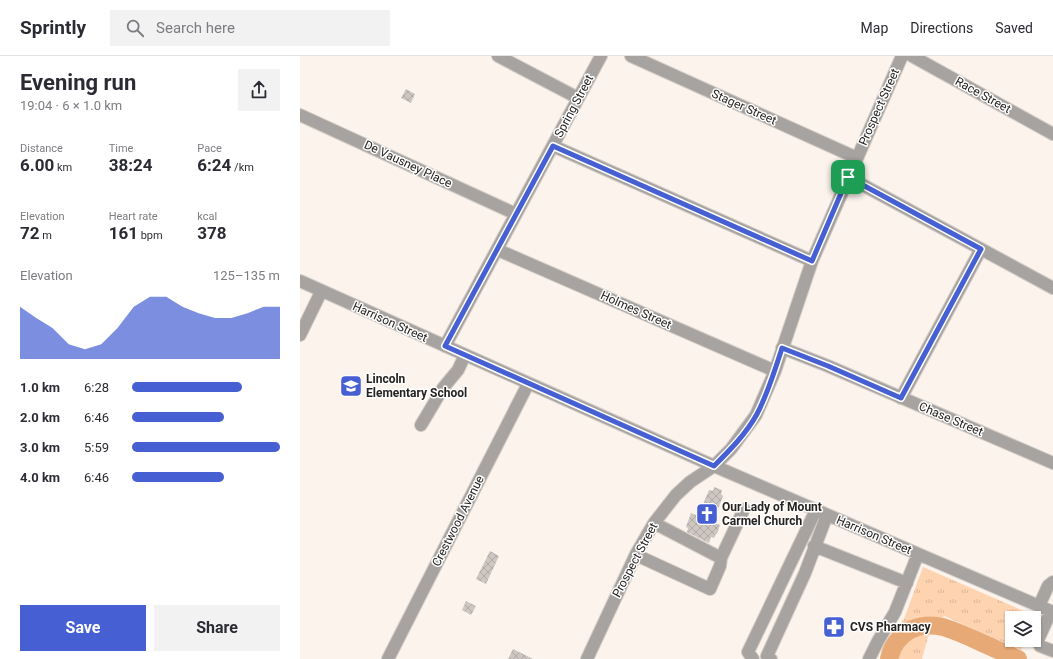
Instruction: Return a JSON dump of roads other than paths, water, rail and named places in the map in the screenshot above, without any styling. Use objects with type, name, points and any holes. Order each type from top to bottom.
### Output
[{"type":"street","points":[[498,56],[578,98]]},
{"type":"street","name":"Spring Street","points":[[445,346],[601,56]]},
{"type":"street","name":"Stager Street","points":[[631,56],[857,158]]},
{"type":"street","name":"Prospect Street","points":[[587,659],[636,555],[654,523],[676,495],[690,482],[714,466],[731,449],[756,415],[775,371],[812,261],[902,56]]},
{"type":"street","name":"Race Street","points":[[912,56],[1053,134]]},
{"type":"street","name":"De Vausney Place","points":[[300,115],[516,214]]},
{"type":"street","points":[[553,146],[812,261]]},
{"type":"street","points":[[848,177],[1053,288]]},
{"type":"street","points":[[901,398],[981,249]]},
{"type":"street","name":"Holmes Street","points":[[498,250],[775,371]]},
{"type":"street","name":"Harrison Street","points":[[300,281],[321,292],[714,466],[1052,612]]},
{"type":"street","points":[[300,334],[321,292]]},
{"type":"street","name":"Chase Street","points":[[782,348],[828,366],[1053,463]]},
{"type":"street","points":[[421,425],[443,388],[458,370],[465,355]]},
{"type":"street","name":"Crestwood Avenue","points":[[388,659],[528,384]]},
{"type":"street","points":[[636,555],[710,589],[720,566],[721,558],[744,509]]},
{"type":"street","points":[[771,659],[767,656],[814,546],[821,512]]},
{"type":"street","points":[[754,659],[748,652],[821,512]]},
{"type":"street","points":[[654,523],[721,558]]},
{"type":"street","points":[[814,546],[907,583]]},
{"type":"street","points":[[869,659],[895,612],[918,554]]},
{"type":"street","points":[[1039,606],[1048,586],[1053,582]]},
{"type":"street","points":[[1052,612],[1038,640],[1040,646],[1053,651]]},
{"type":"waterway","points":[[889,659],[896,642],[902,636],[908,631],[924,626],[943,627],[1018,659]]},
{"type":"place","name":"Lincoln Elementary School","points":[[351,386]]},
{"type":"place","name":"Our Lady of Mount Carmel Church","points":[[707,514]]},
{"type":"place","name":"CVS Pharmacy","points":[[834,627]]}]
